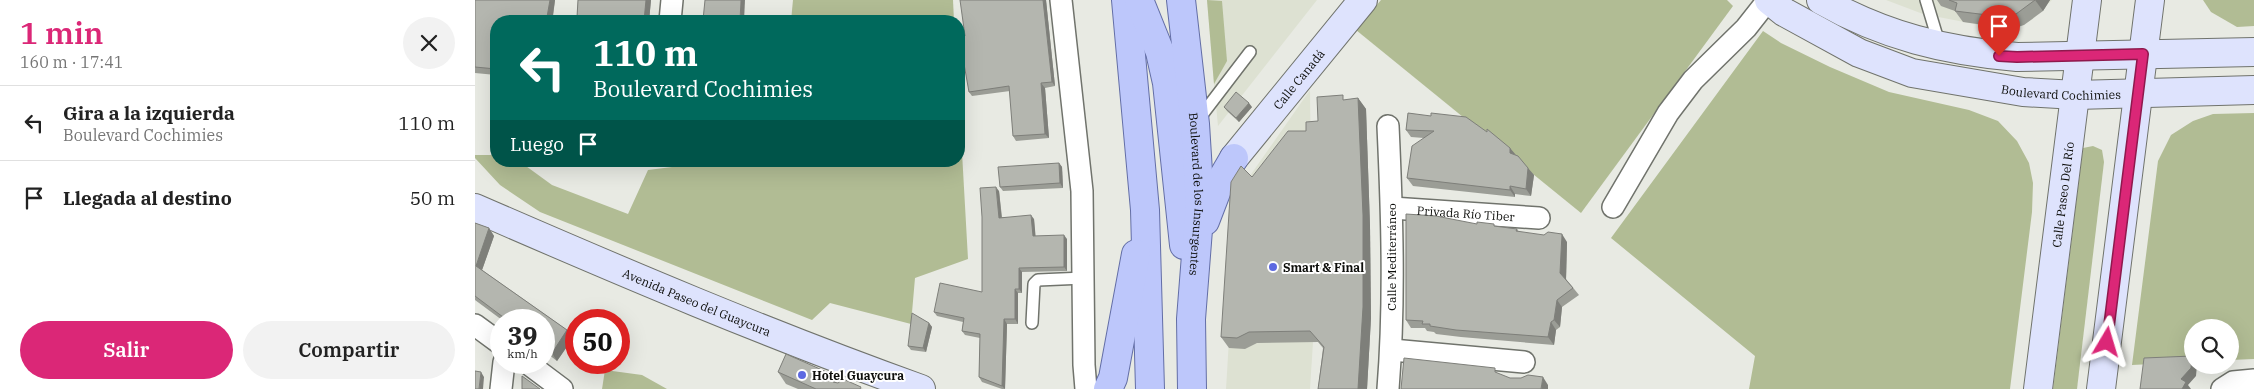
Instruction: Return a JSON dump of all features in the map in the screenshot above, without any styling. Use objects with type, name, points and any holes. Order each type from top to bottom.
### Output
[{"type":"main road","points":[[1125,0],[1145,210],[1150,389]]},
{"type":"main road","points":[[1139,0],[1160,52],[1167,83],[1191,319]]},
{"type":"main road","name":"Boulevard de los Insurgentes","points":[[1181,0],[1195,124],[1199,204],[1191,319],[1192,389]]},
{"type":"main road","name":"Calle Canadá","points":[[1197,241],[1220,182],[1234,158],[1363,0]]},
{"type":"main road","name":"Boulevard Cochimies","points":[[1769,0],[1784,12],[1859,53],[1912,73],[2023,92],[2076,95],[2254,90]]},
{"type":"main road","points":[[1821,0],[1846,14],[1894,34],[1941,48],[2017,57],[2079,54],[2254,52]]},
{"type":"main road","name":"Calle Paseo Del Río","points":[[2037,389],[2087,0]]},
{"type":"main road","points":[[2101,389],[2150,0]]},
{"type":"main road","name":"Avenida Paseo del Guaycura","points":[[475,208],[661,289],[850,368],[891,384],[921,389]]},
{"type":"main road","points":[[1109,389],[1113,378],[1145,210]]},
{"type":"street","points":[[671,15],[672,0]]},
{"type":"street","points":[[1061,0],[1082,191],[1084,365],[1086,389]]},
{"type":"street","points":[[1613,206],[1668,113],[1693,80],[1745,28],[1769,0]]},
{"type":"street","name":"Calle Mediterráneo","points":[[1388,126],[1391,208],[1392,350],[1388,389]]},
{"type":"street","name":"Privada Río Tiber","points":[[1391,208],[1539,218]]},
{"type":"street","points":[[475,325],[490,336]]},
{"type":"street","points":[[1392,350],[1524,362]]},
{"type":"street","points":[[501,389],[503,374]]},
{"type":"street","points":[[542,374],[563,389]]},
{"type":"street","points":[[2222,389],[2233,382],[2254,380]]},
{"type":"lane","points":[[1925,0],[1941,48]]},
{"type":"lane","points":[[1195,124],[1250,52]]},
{"type":"lane","points":[[1033,323],[1033,288],[1038,280],[1084,278]]},
{"type":"shaded area","points":[[1207,0],[1317,0],[1218,126],[1214,84]]},
{"type":"shaded area","points":[[1886,0],[2052,0],[2033,19],[2012,29],[1990,27],[1923,14]]},
{"type":"shaded area","name":"Smart & Final","points":[[1310,90],[1313,342],[1310,389],[1226,389],[1238,193]]},
{"type":"green space","points":[[793,0],[953,0],[954,15],[792,15]]},
{"type":"green space","points":[[1207,0],[1222,1],[1227,61],[1214,84]]},
{"type":"green space","points":[[1381,0],[1727,0],[1733,6],[1581,213],[1356,30]]},
{"type":"green space","points":[[2203,0],[2254,0],[2254,26],[2237,27],[2211,12]]},
{"type":"green space","points":[[1763,31],[1781,43],[1830,67],[1889,92],[1969,110],[1998,121],[2017,141],[2029,163],[2033,183],[2032,212],[2010,389],[1749,389],[1755,356],[1611,238]]},
{"type":"green space","points":[[2254,113],[2254,359],[2239,360],[2239,319],[2184,319],[2184,362],[2132,365],[2158,161],[2171,135],[2193,121],[2213,114]]},
{"type":"green space","points":[[2093,146],[2102,150],[2104,162],[2077,389],[2053,389],[2083,148]]},
{"type":"green space","points":[[475,155],[490,155],[490,167],[527,167],[552,185],[628,214],[648,170],[672,167],[963,167],[968,259],[915,278],[911,324],[830,303],[812,320],[540,212],[500,185],[475,158]]},
{"type":"green space","points":[[630,373],[642,375],[667,389],[602,389],[604,374]]},
{"type":"building","points":[[475,0],[550,0],[547,15],[490,15],[490,68],[475,67]]},
{"type":"building","points":[[578,0],[646,0],[645,15],[577,15]]},
{"type":"building","points":[[705,0],[741,0],[740,15],[704,15]]},
{"type":"building","points":[[960,0],[1043,0],[1052,82],[1041,83],[1045,134],[1013,136],[1009,86],[969,92],[965,70],[965,15],[962,15]]},
{"type":"building","points":[[1949,0],[2035,0],[2016,14],[2004,17],[1955,11],[1957,3]]},
{"type":"building","points":[[1236,92],[1249,103],[1236,118],[1224,107]]},
{"type":"building","points":[[1343,95],[1343,100],[1358,98],[1363,215],[1363,307],[1358,389],[1318,389],[1324,347],[1310,331],[1249,332],[1237,338],[1221,337],[1231,182],[1241,166],[1252,177],[1288,131],[1306,131],[1306,122],[1318,121],[1317,97]]},
{"type":"building","points":[[1408,113],[1431,116],[1431,113],[1466,117],[1487,132],[1487,129],[1510,148],[1510,153],[1518,156],[1528,168],[1526,189],[1510,186],[1510,190],[1407,178],[1412,146],[1434,131],[1406,130]]},
{"type":"building","points":[[1059,163],[1060,183],[1000,187],[998,167]]},
{"type":"building","points":[[996,187],[999,218],[1031,215],[1033,236],[1064,235],[1064,267],[1019,268],[1019,289],[1015,289],[1015,319],[1004,319],[1002,386],[979,377],[980,334],[962,331],[964,318],[934,312],[940,283],[982,292],[980,188]]},
{"type":"building","points":[[1406,214],[1436,216],[1477,224],[1477,222],[1494,224],[1494,226],[1517,229],[1516,231],[1544,235],[1548,232],[1562,234],[1560,273],[1573,288],[1557,300],[1554,320],[1551,322],[1548,337],[1456,330],[1422,324],[1423,321],[1406,320]]},
{"type":"building","points":[[475,223],[489,228],[476,266],[537,309],[492,309],[475,296]]},
{"type":"building","points":[[912,313],[929,323],[923,348],[908,346]]},
{"type":"building","points":[[555,322],[565,329],[565,333],[555,348]]},
{"type":"building","points":[[786,354],[829,373],[829,377],[833,382],[838,383],[843,379],[861,387],[860,389],[816,389],[778,372]]},
{"type":"building","points":[[2184,356],[2184,374],[2186,374],[2181,379],[2186,382],[2182,389],[2140,389],[2144,358]]},
{"type":"building","points":[[1404,358],[1495,368],[1495,372],[1510,378],[1521,378],[1528,375],[1543,377],[1541,389],[1401,389]]},
{"type":"building","points":[[475,371],[481,372],[479,389],[475,389]]},
{"type":"building","points":[[522,376],[540,389],[522,389]]},
{"type":"place","name":"Smart & Final","points":[[1273,267]]},
{"type":"place","name":"Hotel Guaycura","points":[[802,375]]},
{"type":"route","points":[[1999,56],[2143,54],[2107,342]]}]
